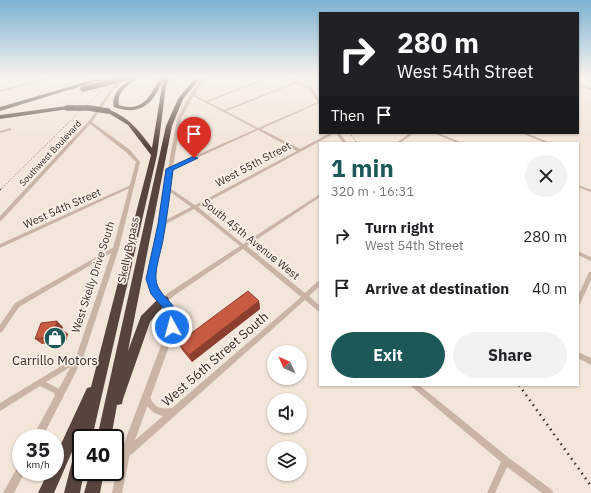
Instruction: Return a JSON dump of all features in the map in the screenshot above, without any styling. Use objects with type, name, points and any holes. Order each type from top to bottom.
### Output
[{"type":"highway","points":[[0,109],[31,100]]},
{"type":"highway","points":[[0,113],[45,100]]},
{"type":"highway","points":[[115,100],[115,103],[119,107],[131,108],[145,105],[151,100]]},
{"type":"highway","points":[[160,100],[160,113]]},
{"type":"highway","name":"Skelly Bypass","points":[[87,429],[154,155],[162,100]]},
{"type":"highway","name":"Skelly Bypass","points":[[105,429],[169,126],[175,107],[180,100]]},
{"type":"highway","points":[[0,118],[67,108],[89,108],[108,111],[119,115],[134,126],[154,155]]},
{"type":"highway","points":[[106,429],[145,319],[164,300]]},
{"type":"highway","points":[[46,493],[101,374]]},
{"type":"highway","points":[[72,493],[75,481]]},
{"type":"highway","points":[[92,493],[95,481]]},
{"type":"street","name":"Southwest Boulevard","points":[[0,219],[90,122],[105,100]]},
{"type":"street","points":[[117,493],[125,454],[172,327],[172,317],[164,300],[155,291],[151,279],[162,224],[169,169],[180,119],[189,100]]},
{"type":"street","points":[[202,100],[259,128],[299,150]]},
{"type":"street","points":[[206,102],[211,100]]},
{"type":"street","points":[[224,111],[252,100]]},
{"type":"street","points":[[169,169],[319,102]]},
{"type":"street","name":"West Skelly Drive South","points":[[43,429],[79,358],[116,248],[138,162],[128,151],[90,122]]},
{"type":"street","points":[[0,132],[10,129]]},
{"type":"street","name":"West 55th Street","points":[[162,224],[331,134]]},
{"type":"street","points":[[399,142],[411,134]]},
{"type":"street","points":[[438,134],[459,142]]},
{"type":"street","points":[[526,134],[546,142]]},
{"type":"street","name":"West 54th Street","points":[[0,246],[132,186]]},
{"type":"street","points":[[579,186],[591,191]]},
{"type":"street","name":"South 45th Avenue West","points":[[167,188],[195,207],[319,308]]},
{"type":"street","points":[[164,300],[319,196]]},
{"type":"street","points":[[0,330],[17,305],[116,248]]},
{"type":"street","points":[[579,253],[591,259]]},
{"type":"street","points":[[579,300],[591,274]]},
{"type":"street","name":"West 56th Street South","points":[[125,454],[319,283]]},
{"type":"street","points":[[579,356],[591,362]]},
{"type":"street","points":[[0,407],[79,358]]},
{"type":"street","points":[[40,383],[57,391],[59,397]]},
{"type":"street","points":[[415,386],[506,461],[549,493]]},
{"type":"street","points":[[146,397],[150,406],[156,411],[160,413],[173,412]]},
{"type":"street","points":[[491,493],[506,461]]},
{"type":"street","points":[[8,493],[14,481]]},
{"type":"building","points":[[248,291],[259,301],[189,355],[178,343]]},
{"type":"building","points":[[57,321],[54,330],[62,329],[60,335],[35,339],[41,323]]},
{"type":"railway","points":[[1,189],[92,100]]},
{"type":"railway","points":[[351,134],[356,142]]},
{"type":"railway","points":[[520,386],[591,486]]},
{"type":"place","name":"Carrillo Motors","points":[[55,338]]},
{"type":"route","points":[[172,327],[172,317],[169,308],[164,300],[155,291],[151,279],[162,224],[169,169],[194,158]]}]
